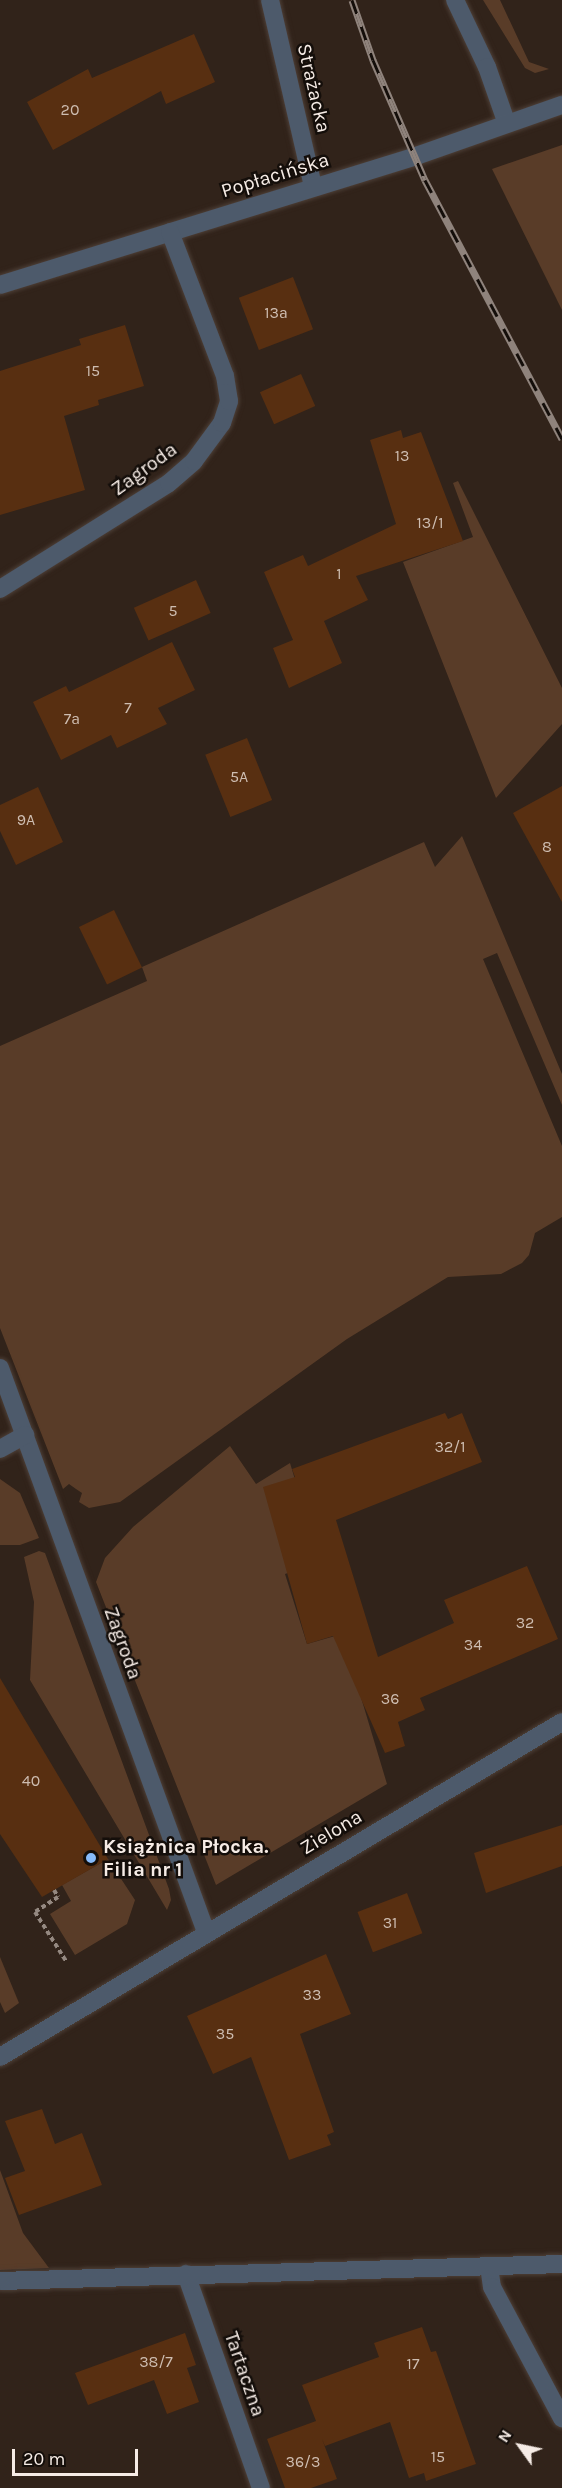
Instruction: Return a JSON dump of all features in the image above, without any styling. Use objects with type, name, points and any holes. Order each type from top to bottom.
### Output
[{"type":"street","name":"Strażacka","points":[[270,0],[313,186]]},
{"type":"street","points":[[455,0],[487,67],[507,124]]},
{"type":"street","name":"Popłacińska","points":[[0,285],[562,105]]},
{"type":"street","name":"Zagroda","points":[[0,589],[169,483],[194,461],[222,423],[229,401],[225,375],[170,232]]},
{"type":"street","name":"Zagroda","points":[[0,1368],[206,1932]]},
{"type":"street","points":[[0,1449],[26,1435]]},
{"type":"street","name":"Zielona","points":[[0,2057],[206,1932],[562,1722]]},
{"type":"street","points":[[0,2281],[562,2264]]},
{"type":"street","points":[[489,2266],[492,2288],[562,2418]]},
{"type":"street","name":"Tartaczna","points":[[186,2274],[261,2488]]},
{"type":"path","points":[[54,1890],[58,1897],[35,1912],[66,1961]]},
{"type":"shaded area","points":[[483,0],[500,0],[529,62],[549,69],[535,73],[525,68]]},
{"type":"shaded area","points":[[562,145],[562,310],[492,169]]},
{"type":"shaded area","points":[[458,481],[562,688],[562,724],[496,798],[403,562],[473,537],[453,483]]},
{"type":"shaded area","points":[[462,836],[562,1074],[562,1105],[497,953],[483,959],[562,1146],[562,1217],[535,1233],[529,1255],[522,1263],[501,1274],[448,1277],[347,1339],[120,1502],[89,1508],[79,1502],[82,1493],[69,1484],[63,1489],[0,1328],[0,1046],[147,981],[142,967],[424,842],[435,867]]},
{"type":"shaded area","points":[[230,1446],[256,1484],[290,1463],[320,1562],[285,1574],[307,1644],[342,1634],[387,1784],[216,1885],[96,1582],[105,1558],[133,1527]]},
{"type":"shaded area","points":[[0,1479],[20,1493],[39,1538],[20,1545],[0,1545]]},
{"type":"shaded area","points":[[39,1551],[45,1553],[169,1889],[171,1900],[167,1910],[30,1680],[34,1602],[24,1557]]},
{"type":"shaded area","points":[[108,1859],[135,1900],[127,1924],[75,1955],[50,1914],[71,1901],[62,1885]]},
{"type":"shaded area","points":[[0,1957],[19,2003],[5,2013],[0,2002]]},
{"type":"shaded area","points":[[0,2170],[23,2233],[49,2268],[0,2270]]},
{"type":"building","points":[[194,34],[215,82],[166,104],[161,91],[53,150],[27,102],[88,69],[92,78]]},
{"type":"building","points":[[293,277],[313,329],[259,350],[239,298]]},
{"type":"building","points":[[125,325],[144,386],[98,400],[99,405],[64,416],[85,490],[0,515],[0,371],[81,345],[79,339]]},
{"type":"building","points":[[301,374],[315,406],[274,424],[260,392]]},
{"type":"building","points":[[401,430],[403,438],[421,432],[463,541],[356,576],[368,600],[324,621],[342,663],[289,688],[273,648],[293,640],[264,572],[303,555],[308,566],[396,524],[370,440]]},
{"type":"building","points":[[196,580],[211,613],[149,641],[134,608]]},
{"type":"building","points":[[172,642],[195,690],[158,708],[167,724],[117,748],[111,735],[61,760],[33,702],[66,686],[69,692]]},
{"type":"building","points":[[247,738],[272,800],[230,817],[205,755]]},
{"type":"building","points":[[562,786],[562,902],[513,813]]},
{"type":"building","points":[[38,787],[63,842],[16,865],[0,831],[0,805]]},
{"type":"building","points":[[114,910],[142,968],[107,985],[79,927]]},
{"type":"building","points":[[445,1413],[448,1419],[462,1413],[482,1462],[336,1520],[378,1657],[454,1623],[444,1600],[527,1566],[558,1639],[420,1698],[425,1710],[398,1722],[405,1746],[385,1753],[333,1636],[307,1644],[263,1487],[295,1477],[292,1469]]},
{"type":"building","points":[[0,1678],[108,1859],[42,1897],[0,1834]]},
{"type":"building","points":[[562,1825],[562,1866],[486,1893],[474,1853]]},
{"type":"building","points":[[407,1893],[422,1933],[373,1952],[358,1912]]},
{"type":"building","points":[[326,1954],[351,2014],[300,2034],[334,2132],[327,2135],[331,2145],[289,2160],[251,2057],[213,2074],[187,2016]]},
{"type":"building","points":[[42,2109],[55,2144],[82,2133],[102,2185],[19,2215],[5,2178],[25,2171],[5,2121]]},
{"type":"building","points":[[422,2327],[431,2352],[436,2351],[476,2464],[426,2481],[424,2473],[409,2478],[390,2422],[325,2446],[322,2439],[337,2479],[311,2488],[285,2488],[267,2439],[316,2421],[302,2385],[379,2357],[374,2343]]},
{"type":"building","points":[[185,2333],[196,2365],[187,2368],[199,2402],[167,2414],[154,2380],[88,2405],[75,2373]]},
{"type":"railway","points":[[352,0],[373,60],[425,180],[562,439]]},
{"type":"place","name":"Książnica Płocka. Filia nr 1","points":[[91,1858]]}]
